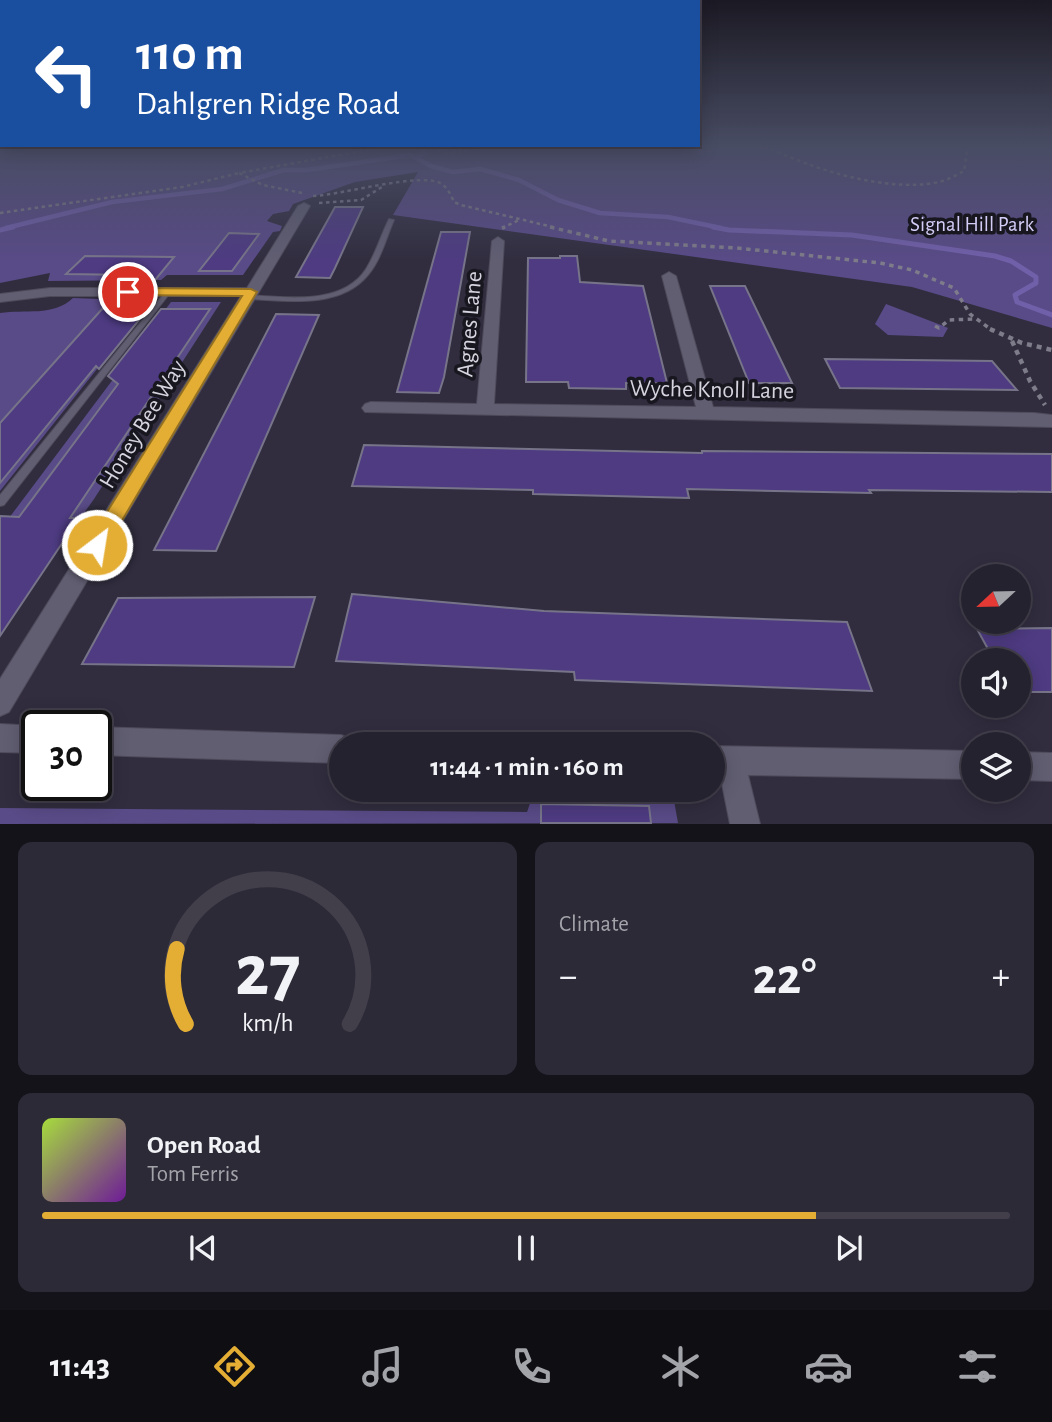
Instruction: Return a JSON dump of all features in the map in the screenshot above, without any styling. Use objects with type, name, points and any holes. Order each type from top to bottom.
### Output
[{"type":"street","name":"Honey Bee Way","points":[[0,703],[249,295],[310,204]]},
{"type":"street","name":"Agnes Lane","points":[[485,410],[498,241]]},
{"type":"street","points":[[669,276],[706,413]]},
{"type":"street","points":[[0,298],[50,292],[249,295]]},
{"type":"street","name":"Wyche Knoll Lane","points":[[371,408],[1034,419],[1050,415]]},
{"type":"street","points":[[0,738],[21,739]]},
{"type":"street","points":[[112,742],[329,749]]},
{"type":"street","points":[[725,760],[961,765]]},
{"type":"street","points":[[1031,766],[1052,767]]},
{"type":"street","points":[[725,768],[745,824]]},
{"type":"lane","points":[[249,295],[309,298],[348,288],[365,276],[391,220]]},
{"type":"lane","points":[[0,502],[168,292]]},
{"type":"path","points":[[0,213],[192,184]]},
{"type":"path","points":[[265,184],[310,196],[388,184]]},
{"type":"path","points":[[442,184],[454,202],[461,205],[609,242],[737,248],[880,263],[912,270],[954,288],[963,307],[974,319],[1012,340],[1052,350]]},
{"type":"path","points":[[310,204],[362,201],[375,195],[382,186]]},
{"type":"path","points":[[935,326],[939,328],[945,322],[956,319],[974,319]]},
{"type":"path","points":[[1012,340],[1030,381],[1050,415]]},
{"type":"green space","name":"Signal Hill Park","points":[[0,184],[348,184],[293,204],[289,211],[273,214],[267,221],[282,226],[280,231],[273,232],[243,275],[167,275],[161,280],[48,281],[50,273],[0,283]]},
{"type":"green space","name":"Signal Hill Park","points":[[411,184],[1052,184],[1052,328],[912,287],[393,215]]},
{"type":"green space","points":[[73,298],[151,301],[0,491],[0,313],[48,310]]},
{"type":"green space","points":[[171,302],[221,302],[94,499],[0,631],[0,530]]},
{"type":"green space","points":[[886,304],[948,328],[943,337],[888,335],[875,324]]},
{"type":"green space","points":[[530,802],[674,802],[678,823],[0,824],[0,808],[527,812]]},
{"type":"building","points":[[335,207],[363,207],[330,278],[296,277]]},
{"type":"building","points":[[441,232],[470,232],[444,377],[439,393],[397,392]]},
{"type":"building","points":[[229,233],[259,234],[232,271],[199,271]]},
{"type":"building","points":[[85,256],[174,257],[151,285],[123,285],[133,275],[66,274]]},
{"type":"building","points":[[577,256],[580,282],[643,286],[667,383],[626,383],[626,389],[569,388],[568,382],[526,382],[528,258]]},
{"type":"building","points":[[710,286],[745,286],[792,383],[749,383]]},
{"type":"building","points":[[111,299],[140,299],[133,307],[148,309],[99,369],[96,366],[0,483],[0,423]]},
{"type":"building","points":[[161,309],[210,309],[70,518],[79,518],[0,636],[0,516],[19,517],[118,384],[108,376]]},
{"type":"building","points":[[276,314],[319,315],[216,551],[154,550]]},
{"type":"building","points":[[825,359],[992,361],[1017,390],[840,388]]},
{"type":"building","points":[[364,445],[702,453],[1052,454],[1052,492],[869,490],[871,493],[687,489],[689,498],[533,494],[533,490],[352,486]]},
{"type":"building","points":[[352,594],[544,611],[847,622],[872,691],[575,680],[574,672],[336,661]]},
{"type":"building","points":[[315,597],[294,667],[82,664],[118,598]]},
{"type":"building","points":[[1031,628],[1052,628],[1052,692],[1031,692],[1031,648],[987,648],[980,634],[1031,634]]},
{"type":"building","points":[[541,804],[649,806],[651,823],[541,823]]},
{"type":"waterway","points":[[6,228],[112,202],[222,189],[237,184]]},
{"type":"waterway","points":[[528,184],[558,200],[600,213],[668,217],[721,228]]},
{"type":"waterway","points":[[0,230],[13,227]]},
{"type":"waterway","points":[[713,227],[852,235],[995,256],[1011,261],[1036,277],[1036,283],[1015,295],[1017,302],[1052,315]]},
{"type":"route","points":[[97,545],[251,292],[128,292]]}]
